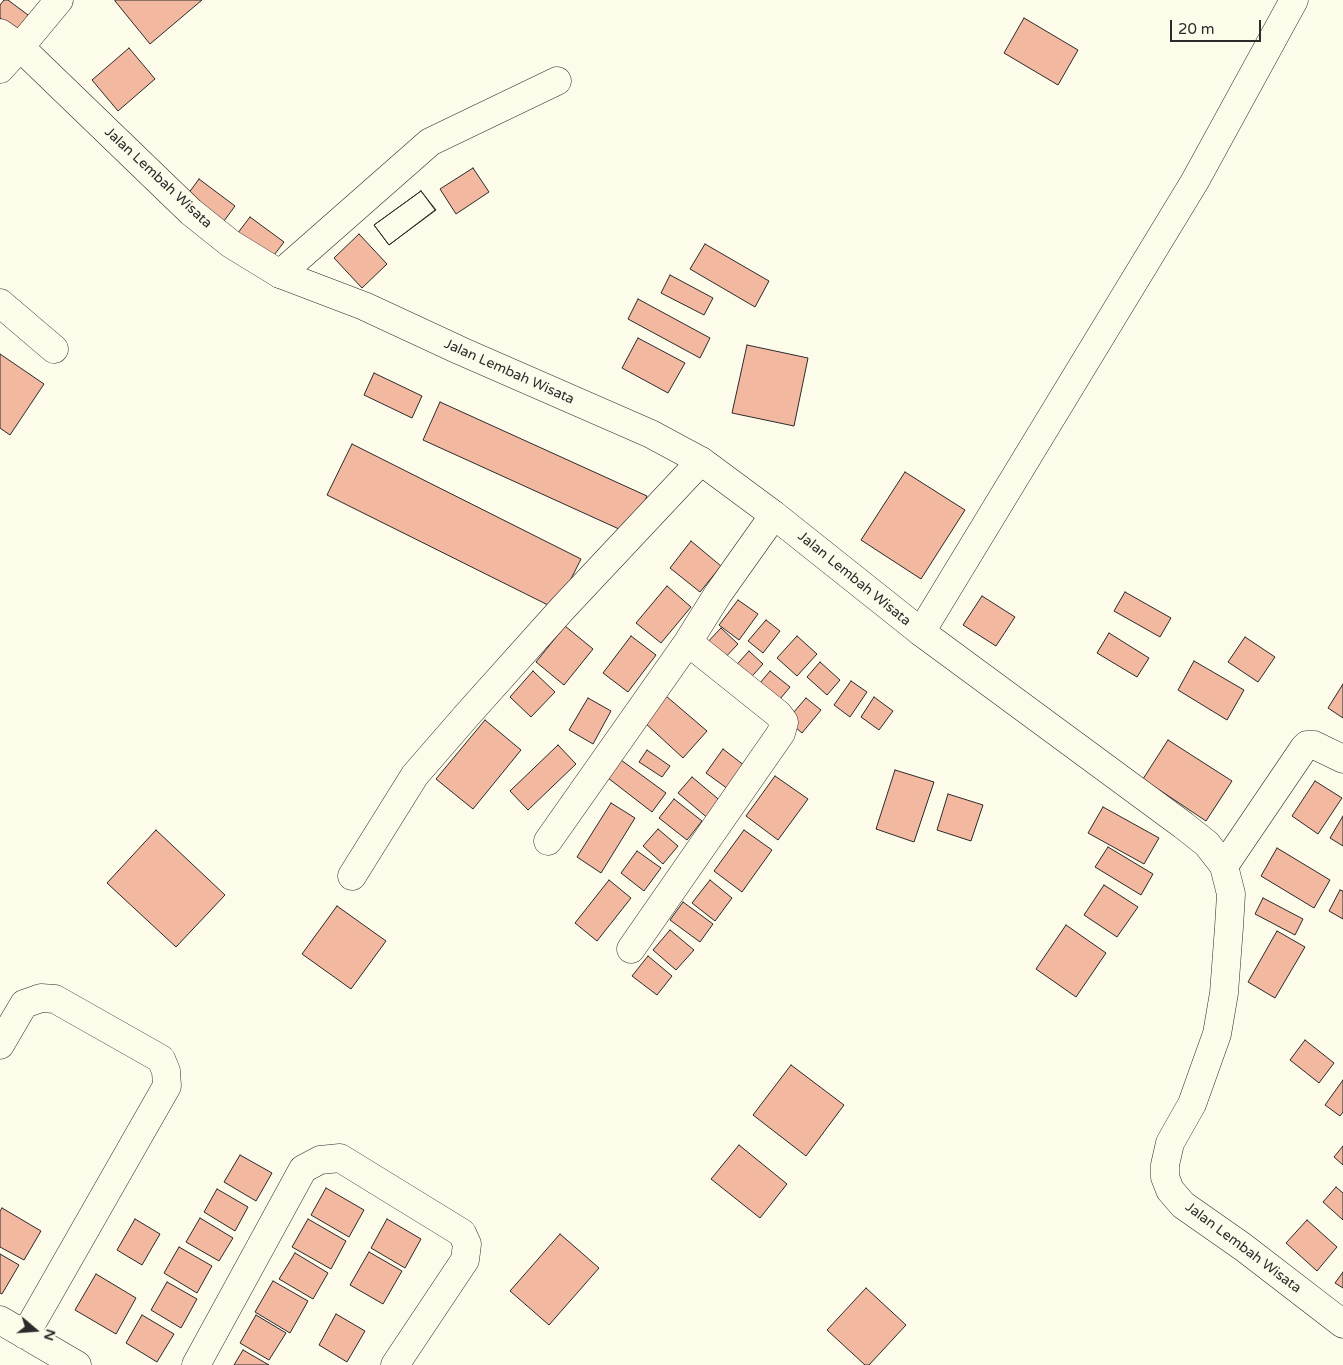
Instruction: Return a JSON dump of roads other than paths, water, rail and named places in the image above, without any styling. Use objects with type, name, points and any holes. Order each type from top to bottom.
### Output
[{"type":"street","points":[[0,69],[10,40],[58,0]]},
{"type":"street","points":[[921,632],[1195,180],[1294,0]]},
{"type":"street","name":"Jalan Lembah Wisata","points":[[10,40],[191,212],[230,244],[280,274],[364,306],[461,351],[651,434],[701,461],[774,515],[921,632],[1207,844],[1224,866],[1231,894],[1224,994],[1217,1034],[1192,1104],[1170,1143],[1165,1165],[1165,1177],[1170,1190],[1184,1205],[1243,1247],[1343,1324]]},
{"type":"street","points":[[280,274],[430,142],[557,82]]},
{"type":"street","points":[[0,304],[54,348]]},
{"type":"street","points":[[352,876],[415,775],[563,608],[701,461]]},
{"type":"street","points":[[548,840],[688,642],[718,594],[774,515]]},
{"type":"street","points":[[631,949],[781,733],[784,722],[778,714],[688,642]]},
{"type":"street","points":[[1224,866],[1307,745],[1314,745],[1343,759]]},
{"type":"street","points":[[0,1046],[24,1004],[41,998],[55,1000],[161,1059],[166,1071],[167,1086],[25,1335]]},
{"type":"street","points":[[196,1365],[303,1169],[320,1160],[340,1158],[462,1233],[467,1244],[465,1260],[395,1365]]},
{"type":"street","points":[[0,1320],[77,1365]]}]
